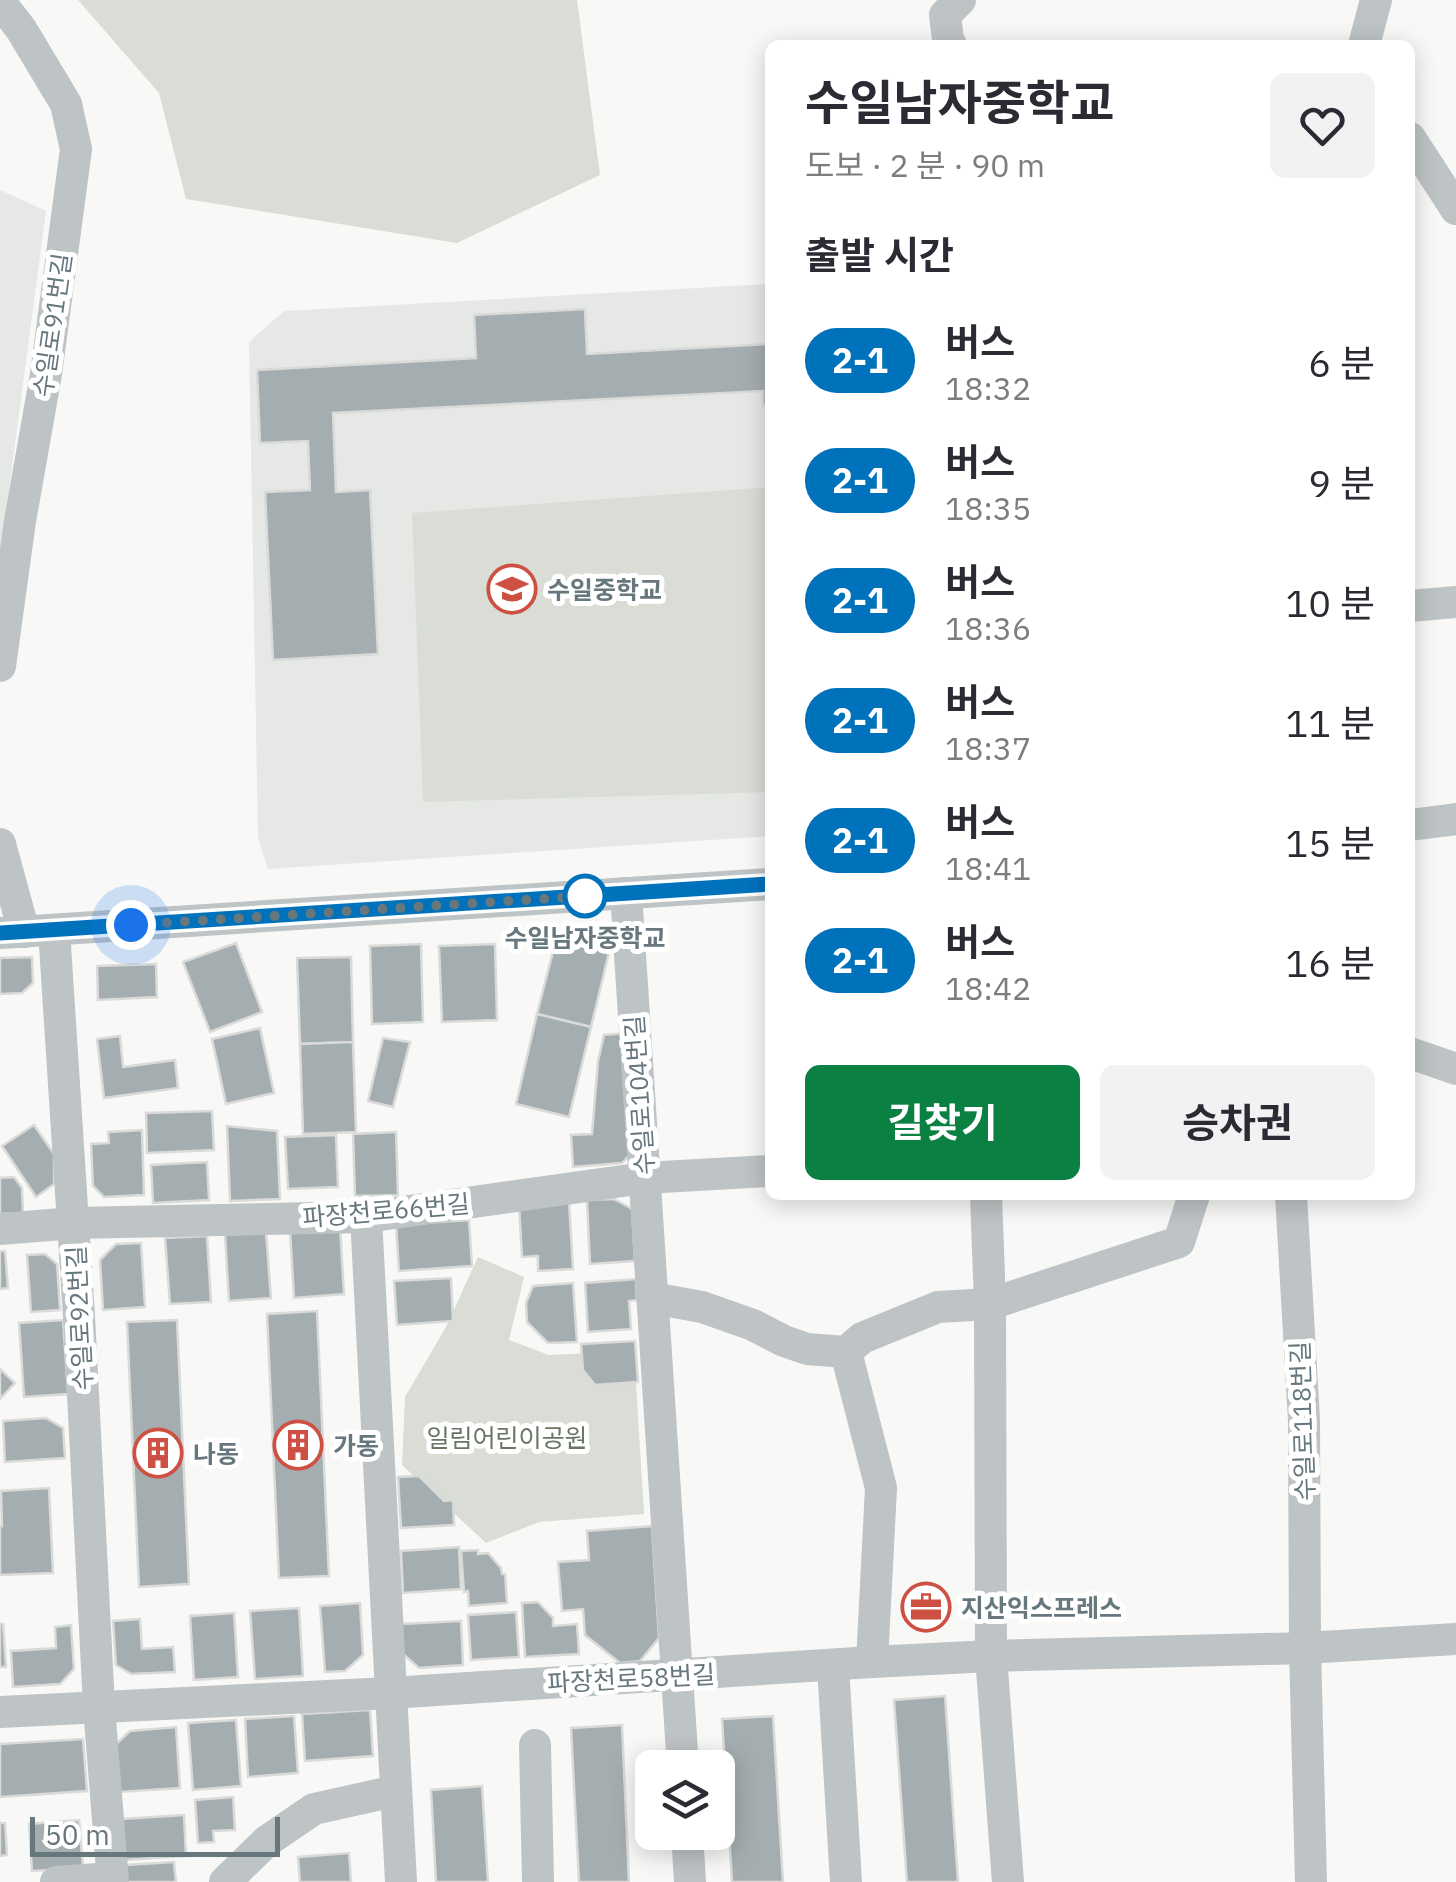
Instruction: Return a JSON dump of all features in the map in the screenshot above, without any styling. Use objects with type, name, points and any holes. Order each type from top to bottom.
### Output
[{"type":"street","points":[[948,40],[945,15],[960,0]]},
{"type":"street","points":[[1365,40],[1376,0]]},
{"type":"street","name":"수일로91번길","points":[[0,2],[66,104],[76,149],[46,374],[0,666]]},
{"type":"street","points":[[1415,146],[1456,209]]},
{"type":"street","points":[[1415,606],[1456,602]]},
{"type":"street","points":[[1415,824],[1456,819]]},
{"type":"street","points":[[0,844],[26,932],[765,884]]},
{"type":"street","name":"수일로104번길","points":[[626,893],[683,1750]]},
{"type":"street","name":"수일로92번길","points":[[26,932],[74,1223],[112,1880]]},
{"type":"street","points":[[1415,1055],[1456,1069]]},
{"type":"street","name":"파장천로66번길","points":[[0,1228],[366,1217],[644,1178],[765,1171]]},
{"type":"street","points":[[986,1200],[991,1656],[1008,1882]]},
{"type":"street","points":[[652,1298],[702,1307],[807,1349],[846,1352],[862,1338],[938,1307],[990,1304],[1179,1242],[1192,1200]]},
{"type":"street","name":"수일로118번길","points":[[1291,1200],[1304,1420],[1311,1882]]},
{"type":"street","points":[[366,1217],[401,1882]]},
{"type":"street","points":[[846,1352],[881,1488],[872,1662]]},
{"type":"street","name":"파장천로58번길","points":[[0,1712],[390,1693],[991,1656],[1305,1648],[1456,1639]]},
{"type":"street","points":[[833,1666],[846,1882]]},
{"type":"street","points":[[535,1745],[538,1882]]},
{"type":"street","points":[[225,1882],[267,1841],[314,1809],[395,1791]]},
{"type":"street","points":[[688,1850],[690,1882]]},
{"type":"street","points":[[56,1882],[112,1880]]},
{"type":"shaded area","points":[[0,190],[46,211],[0,557]]},
{"type":"shaded area","name":"수일중학교","points":[[765,284],[765,836],[268,869],[258,838],[249,342],[284,311]]},
{"type":"green space","points":[[78,0],[577,0],[600,175],[457,243],[186,199],[159,93]]},
{"type":"green space","points":[[765,487],[765,792],[423,802],[412,513]]},
{"type":"green space","name":"일림어린이공원","points":[[478,1257],[524,1277],[509,1340],[549,1355],[634,1351],[644,1514],[539,1522],[486,1543],[402,1465],[405,1397],[446,1327]]},
{"type":"building","points":[[585,309],[587,354],[765,344],[765,406],[763,391],[333,413],[336,492],[370,490],[378,654],[273,660],[265,492],[310,490],[308,441],[260,443],[257,370],[476,358],[474,315]]},
{"type":"building","points":[[559,928],[612,940],[591,1027],[537,1014]]},
{"type":"building","points":[[236,943],[262,1012],[210,1032],[183,962]]},
{"type":"building","points":[[421,944],[423,1022],[372,1024],[370,946]]},
{"type":"building","points":[[495,944],[497,1020],[442,1022],[439,946]]},
{"type":"building","points":[[32,957],[33,983],[22,993],[0,994],[0,958]]},
{"type":"building","points":[[351,957],[353,1042],[300,1044],[297,958]]},
{"type":"building","points":[[156,964],[157,997],[98,1000],[97,966]]},
{"type":"building","points":[[537,1014],[591,1027],[569,1117],[516,1104]]},
{"type":"building","points":[[260,1028],[274,1093],[226,1104],[212,1039]]},
{"type":"building","points":[[627,1033],[635,1149],[622,1163],[573,1167],[571,1135],[592,1134],[604,1035]]},
{"type":"building","points":[[120,1036],[123,1067],[175,1060],[178,1088],[104,1098],[97,1039]]},
{"type":"building","points":[[383,1038],[410,1042],[393,1107],[368,1101]]},
{"type":"building","points":[[353,1042],[356,1132],[303,1134],[300,1044]]},
{"type":"building","points":[[212,1111],[214,1150],[147,1153],[146,1113]]},
{"type":"building","points":[[34,1125],[54,1154],[54,1184],[36,1197],[2,1146]]},
{"type":"building","points":[[227,1126],[277,1131],[280,1199],[230,1201]]},
{"type":"building","points":[[142,1130],[144,1195],[104,1197],[93,1186],[91,1144],[109,1143],[108,1132]]},
{"type":"building","points":[[396,1132],[398,1195],[355,1196],[353,1134]]},
{"type":"building","points":[[336,1135],[338,1187],[288,1189],[285,1137]]},
{"type":"building","points":[[207,1162],[209,1200],[153,1203],[151,1165]]},
{"type":"building","points":[[14,1177],[22,1188],[23,1213],[0,1214],[0,1178]]},
{"type":"building","points":[[614,1199],[632,1209],[635,1261],[590,1264],[587,1200]]},
{"type":"building","points":[[569,1202],[573,1269],[538,1271],[538,1256],[522,1257],[519,1205]]},
{"type":"building","points":[[469,1220],[472,1266],[399,1271],[396,1225]]},
{"type":"building","points":[[340,1227],[344,1294],[294,1298],[290,1230]]},
{"type":"building","points":[[266,1232],[271,1298],[229,1301],[225,1235]]},
{"type":"building","points":[[207,1236],[211,1302],[170,1304],[165,1238]]},
{"type":"building","points":[[141,1243],[145,1307],[103,1310],[100,1260],[116,1244]]},
{"type":"building","points":[[0,1251],[5,1251],[8,1288],[0,1289]]},
{"type":"building","points":[[45,1254],[57,1264],[60,1310],[31,1312],[27,1255]]},
{"type":"building","points":[[451,1278],[453,1321],[397,1325],[394,1281]]},
{"type":"building","points":[[636,1279],[637,1300],[629,1301],[631,1329],[588,1332],[585,1283]]},
{"type":"building","points":[[573,1283],[577,1342],[548,1343],[527,1322],[526,1303],[533,1286]]},
{"type":"building","name":"가동","points":[[317,1311],[329,1576],[279,1578],[267,1314]]},
{"type":"building","points":[[63,1320],[68,1394],[24,1397],[19,1323]]},
{"type":"building","name":"나동","points":[[177,1320],[189,1584],[139,1587],[127,1322]]},
{"type":"building","points":[[635,1341],[638,1382],[595,1385],[583,1370],[581,1344]]},
{"type":"building","points":[[0,1369],[15,1383],[0,1399]]},
{"type":"building","points":[[46,1418],[63,1428],[65,1458],[5,1462],[3,1421]]},
{"type":"building","points":[[419,1476],[444,1501],[453,1500],[454,1525],[401,1528],[398,1477]]},
{"type":"building","points":[[49,1488],[53,1573],[0,1575],[1,1491]]},
{"type":"building","points":[[652,1526],[659,1638],[640,1661],[620,1663],[585,1635],[583,1609],[562,1611],[558,1562],[589,1560],[587,1531]]},
{"type":"building","points":[[459,1547],[461,1589],[403,1593],[401,1551]]},
{"type":"building","points":[[478,1550],[478,1554],[488,1553],[505,1574],[507,1603],[469,1606],[461,1551]]},
{"type":"building","points":[[538,1602],[553,1618],[553,1626],[577,1624],[579,1654],[525,1657],[522,1603]]},
{"type":"building","points":[[360,1603],[363,1655],[345,1671],[325,1672],[320,1606]]},
{"type":"building","points":[[299,1608],[303,1676],[255,1679],[250,1611]]},
{"type":"building","points":[[516,1612],[519,1657],[471,1660],[468,1615]]},
{"type":"building","points":[[234,1613],[238,1677],[194,1680],[190,1616]]},
{"type":"building","points":[[140,1619],[142,1649],[173,1647],[175,1672],[131,1674],[116,1665],[113,1621]]},
{"type":"building","points":[[461,1621],[463,1665],[419,1668],[403,1654],[401,1624]]},
{"type":"building","points":[[3,1624],[6,1667],[0,1667]]},
{"type":"building","points":[[71,1625],[74,1669],[60,1684],[13,1687],[11,1651],[56,1648],[55,1627]]},
{"type":"building","points":[[945,1696],[958,1882],[907,1882],[894,1700]]},
{"type":"building","points":[[370,1710],[373,1756],[305,1761],[302,1714]]},
{"type":"building","points":[[294,1716],[298,1773],[248,1777],[245,1719]]},
{"type":"building","points":[[773,1716],[783,1882],[732,1882],[735,1750],[724,1750],[722,1719]]},
{"type":"building","points":[[236,1720],[241,1786],[193,1790],[188,1723]]},
{"type":"building","points":[[622,1725],[629,1882],[579,1882],[571,1728]]},
{"type":"building","points":[[176,1727],[180,1788],[119,1792],[116,1744],[130,1731]]},
{"type":"building","points":[[83,1739],[87,1791],[0,1797],[0,1744]]},
{"type":"building","points":[[482,1786],[488,1882],[436,1882],[431,1790]]},
{"type":"building","points":[[233,1797],[235,1830],[213,1831],[214,1842],[198,1843],[195,1800]]},
{"type":"building","points":[[184,1815],[186,1856],[125,1860],[122,1819]]},
{"type":"building","points":[[79,1820],[83,1868],[32,1871],[29,1824]]},
{"type":"building","points":[[0,1823],[5,1823],[7,1855],[0,1856]]},
{"type":"building","points":[[349,1853],[351,1882],[300,1882],[298,1857]]},
{"type":"building","points":[[174,1862],[176,1882],[126,1882],[125,1865]]},
{"type":"bus line","name":"2-1","points":[[0,933],[765,884]]},
{"type":"place","name":"수일중학교","points":[[512,589]]},
{"type":"place","name":"수일남자중학교","points":[[585,896]]},
{"type":"place","name":"가동","points":[[298,1445]]},
{"type":"place","name":"나동","points":[[158,1453]]},
{"type":"place","name":"지산익스프레스","points":[[926,1607]]},
{"type":"route","points":[[131,925],[585,896]]}]
